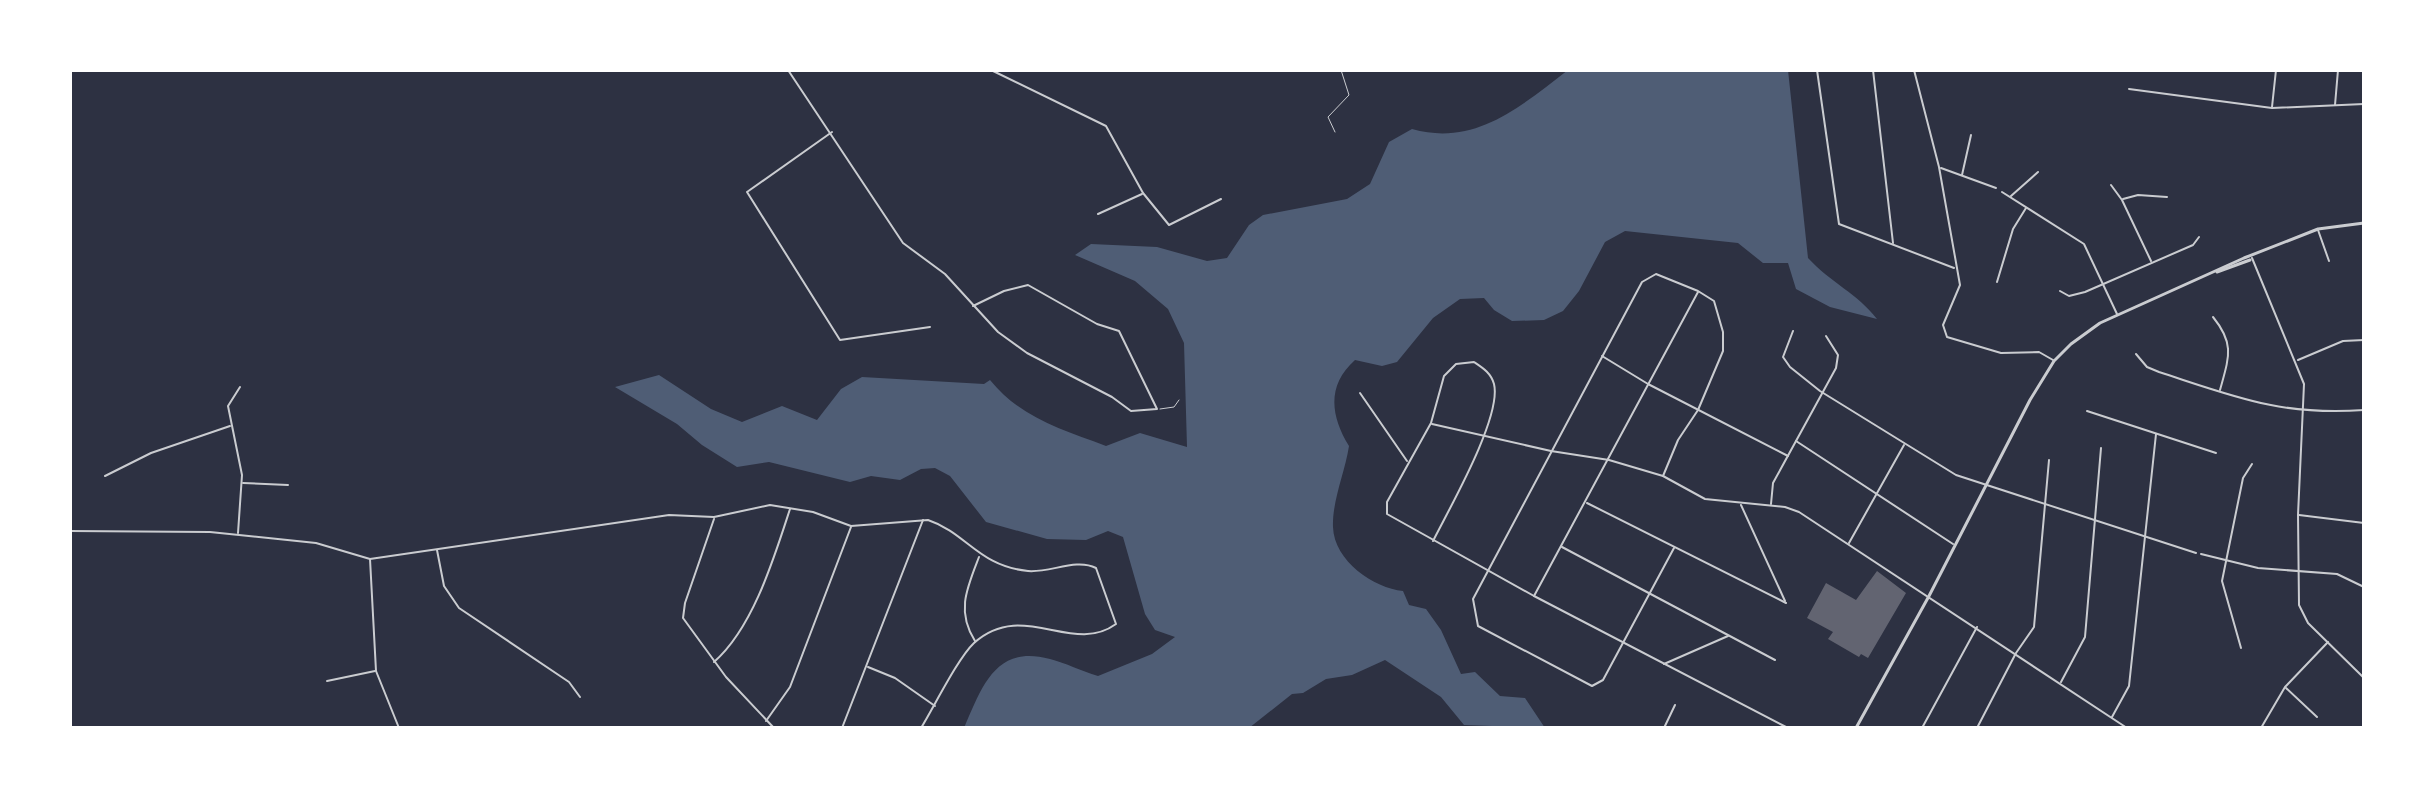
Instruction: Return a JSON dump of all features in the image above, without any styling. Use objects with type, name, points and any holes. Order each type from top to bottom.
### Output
[{"type":"street","points":[[788,70],[903,243],[945,274],[973,306],[998,332],[1058,371],[1112,397],[1131,411],[1157,409],[1119,331],[1097,324],[1028,285],[1004,291],[973,306]]},
{"type":"street","points":[[991,70],[1106,126],[1143,193],[1169,225],[1221,199]]},
{"type":"street","points":[[1817,70],[1839,224],[1954,268]]},
{"type":"street","points":[[1873,70],[1893,243]]},
{"type":"street","points":[[1914,70],[1939,167],[1954,268],[1960,285],[1943,325],[1947,337],[2001,353],[2039,352],[2054,361]]},
{"type":"street","points":[[2272,108],[2276,70]]},
{"type":"street","points":[[2335,106],[2338,70]]},
{"type":"street","points":[[2129,89],[2272,108],[2364,104]]},
{"type":"street","points":[[832,132],[747,192],[840,340],[930,327]]},
{"type":"street","points":[[1962,176],[1971,135]]},
{"type":"street","points":[[1939,167],[1982,180],[1996,188]]},
{"type":"street","points":[[2010,196],[2038,172]]},
{"type":"street","points":[[2111,185],[2122,200],[2151,262]]},
{"type":"street","points":[[2002,192],[2084,244],[2117,315]]},
{"type":"street","points":[[1098,214],[1143,193]]},
{"type":"street","points":[[2122,200],[2138,195],[2167,197]]},
{"type":"street","points":[[1997,282],[2013,229],[2027,207]]},
{"type":"street","points":[[1856,728],[2054,361],[2089,329],[2117,315],[2217,272],[2242,265],[2318,229],[2364,223]]},
{"type":"street","points":[[2318,229],[2329,261]]},
{"type":"street","points":[[2060,291],[2069,296],[2193,245],[2199,237]]},
{"type":"street","points":[[2252,258],[2297,360],[2304,384],[2298,515],[2299,605],[2308,623],[2364,678]]},
{"type":"street","points":[[1663,476],[1678,440],[1698,410],[1723,351],[1723,332],[1714,301],[1656,274],[1642,282],[1473,599],[1478,626],[1592,686],[1603,680],[1674,548]]},
{"type":"street","points":[[1534,596],[1698,291]]},
{"type":"street","points":[[2213,317],[2227,334],[2229,345],[2220,391]]},
{"type":"street","points":[[1793,331],[1783,357],[1790,367],[1820,391],[1956,475],[2196,553]]},
{"type":"street","points":[[1772,505],[1773,483],[1820,391],[1836,368],[1838,355],[1826,336]]},
{"type":"street","points":[[2297,360],[2343,341],[2364,340]]},
{"type":"street","points":[[2136,354],[2147,367],[2259,405],[2302,412],[2364,410]]},
{"type":"street","points":[[1601,355],[1648,384],[1788,456]]},
{"type":"street","points":[[1433,541],[1485,435],[1495,389],[1491,374],[1474,362],[1456,364],[1444,376],[1431,423],[1385,510],[1433,541],[1534,596],[1788,728]]},
{"type":"street","points":[[238,534],[241,456],[228,406],[240,387]]},
{"type":"street","points":[[1360,393],[1408,463]]},
{"type":"street","points":[[2087,411],[2216,453]]},
{"type":"street","points":[[1431,423],[1551,451],[1607,460],[1663,476],[1705,499],[1772,505],[1799,512],[2127,728]]},
{"type":"street","points":[[105,476],[151,453],[231,426]]},
{"type":"street","points":[[2112,718],[2129,686],[2156,434]]},
{"type":"street","points":[[1796,441],[1954,545]]},
{"type":"street","points":[[1849,543],[1904,444]]},
{"type":"street","points":[[2061,683],[2085,637],[2101,448]]},
{"type":"street","points":[[1977,728],[2016,653],[2034,627],[2049,460]]},
{"type":"street","points":[[2241,648],[2224,592],[2226,561],[2243,478],[2252,464]]},
{"type":"street","points":[[242,483],[288,485]]},
{"type":"street","points":[[1584,502],[1786,603],[1741,503]]},
{"type":"street","points":[[70,531],[238,534],[316,543],[370,559],[669,515],[714,517],[770,505],[851,526],[923,519],[938,523],[980,556],[1026,571],[1093,566],[1102,577],[1116,624],[1089,636],[1017,624],[976,642],[921,728]]},
{"type":"street","points":[[714,662],[740,635],[790,508]]},
{"type":"street","points":[[2298,515],[2364,523]]},
{"type":"street","points":[[714,517],[683,614],[687,627],[714,662],[774,728]]},
{"type":"street","points":[[842,728],[923,519]]},
{"type":"street","points":[[766,721],[790,687],[851,526]]},
{"type":"street","points":[[1561,547],[1775,660]]},
{"type":"street","points":[[436,550],[444,586],[459,608],[572,684],[580,697]]},
{"type":"street","points":[[2201,554],[2258,568],[2337,574],[2364,587]]},
{"type":"street","points":[[976,642],[967,626],[963,606],[980,556]]},
{"type":"street","points":[[370,559],[376,671],[399,728]]},
{"type":"street","points":[[1922,728],[1977,627]]},
{"type":"street","points":[[1664,665],[1729,635]]},
{"type":"street","points":[[2261,728],[2285,687],[2329,641]]},
{"type":"street","points":[[867,667],[895,678],[935,706]]},
{"type":"street","points":[[327,681],[376,671]]},
{"type":"street","points":[[2285,687],[2317,717]]},
{"type":"street","points":[[1666,727],[1675,705]]},
{"type":"lane","points":[[1335,132],[1328,117],[1349,95],[1341,70]]},
{"type":"lane","points":[[1157,409],[1174,407],[1179,400]]},
{"type":"water","points":[[1568,70],[1788,70],[1808,258],[1877,319],[1830,307],[1796,289],[1788,263],[1763,263],[1738,243],[1625,231],[1605,242],[1579,291],[1563,311],[1544,320],[1512,321],[1494,310],[1484,298],[1460,299],[1433,318],[1397,362],[1382,366],[1355,360],[1346,370],[1334,401],[1338,423],[1349,446],[1333,517],[1335,539],[1340,551],[1368,578],[1403,591],[1409,605],[1426,609],[1441,630],[1461,674],[1475,672],[1500,696],[1525,698],[1545,728],[1464,725],[1441,697],[1385,660],[1352,675],[1326,679],[1303,693],[1292,694],[1249,728],[964,728],[985,684],[1004,663],[1032,656],[1098,676],[1152,654],[1175,637],[1155,630],[1145,614],[1123,537],[1108,531],[1086,540],[1047,539],[986,522],[950,476],[935,468],[921,469],[900,480],[871,476],[850,482],[769,462],[737,467],[702,445],[677,424],[615,387],[659,375],[711,409],[742,422],[782,406],[817,420],[841,389],[862,377],[984,384],[990,380],[1028,413],[1106,446],[1140,433],[1187,447],[1184,343],[1168,309],[1135,281],[1075,255],[1091,244],[1157,247],[1207,261],[1227,258],[1249,225],[1263,215],[1347,199],[1370,184],[1389,142],[1412,129],[1435,133],[1477,128],[1515,109]]},
{"type":"building","points":[[1877,571],[1906,593],[1868,658],[1861,654],[1859,657],[1828,639],[1833,632],[1807,618],[1826,583],[1856,600]]}]
